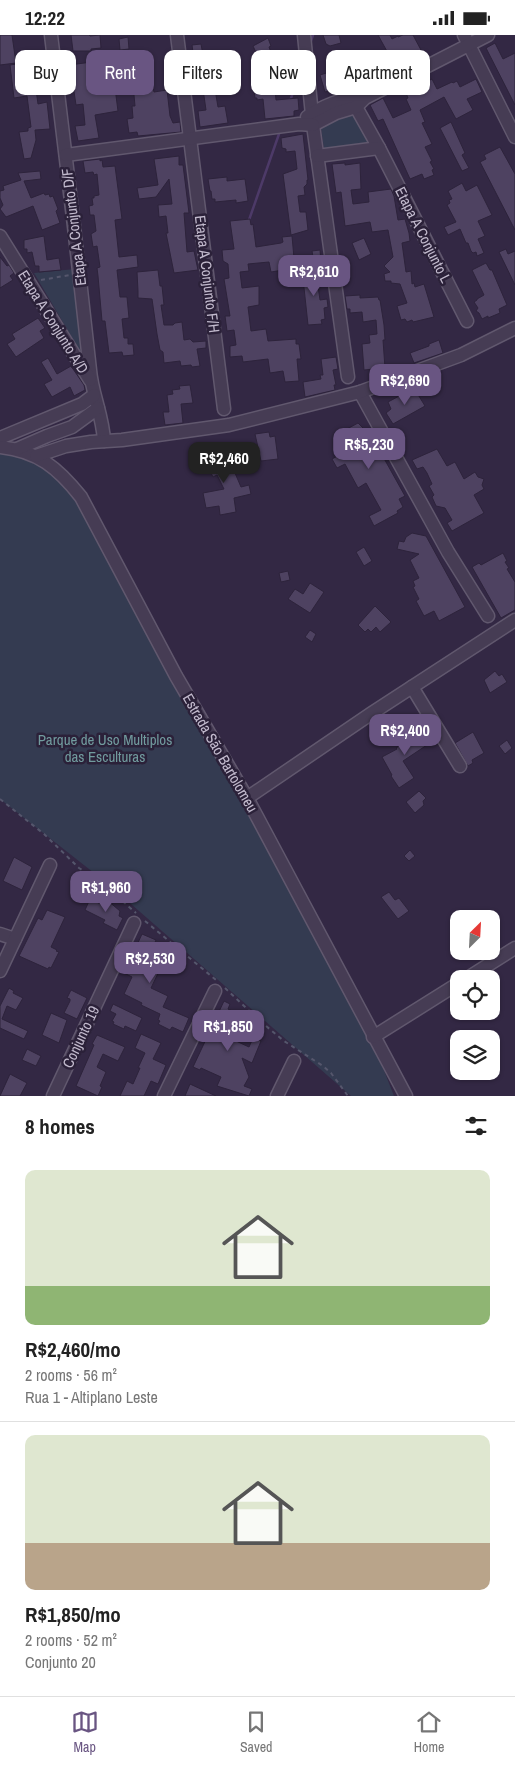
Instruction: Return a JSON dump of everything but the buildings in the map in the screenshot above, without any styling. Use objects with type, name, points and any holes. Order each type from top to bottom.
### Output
[{"type":"street","name":"Etapa A Conjunto D/F","points":[[51,35],[92,388],[104,441]]},
{"type":"street","name":"Etapa A Conjunto F/H","points":[[177,35],[224,409]]},
{"type":"street","points":[[304,35],[317,156],[348,377]]},
{"type":"street","points":[[66,155],[299,124],[336,113],[466,40],[488,35]]},
{"type":"street","points":[[466,40],[515,136]]},
{"type":"street","name":"Etapa A Conjunto L","points":[[358,101],[379,148],[467,321]]},
{"type":"street","points":[[317,156],[379,148]]},
{"type":"street","name":"Etapa A Conjunto A/D","points":[[0,236],[92,388]]},
{"type":"street","points":[[36,456],[66,446],[229,425],[360,392],[461,355],[515,328]]},
{"type":"street","points":[[0,438],[82,403],[92,388]]},
{"type":"street","points":[[360,392],[448,552],[488,616]]},
{"type":"street","points":[[12,433],[10,448],[72,427],[99,413]]},
{"type":"street","points":[[41,421],[47,436]]},
{"type":"street","name":"Estrada São Bartolomeu","points":[[10,448],[36,456],[58,471],[80,497],[176,676],[247,798],[406,1096]]},
{"type":"street","points":[[247,798],[515,620]]},
{"type":"street","points":[[412,687],[460,766]]},
{"type":"street","points":[[0,971],[50,865]]},
{"type":"street","name":"Conjunto 19","points":[[53,1096],[138,918]]},
{"type":"street","points":[[0,934],[16,939]]},
{"type":"street","points":[[480,970],[515,948]]},
{"type":"street","points":[[373,1037],[450,989]]},
{"type":"street","points":[[164,1096],[215,991]]},
{"type":"street","points":[[278,1096],[294,1061]]},
{"type":"path","points":[[28,282],[80,273]]},
{"type":"path","points":[[0,799],[60,848],[79,868],[102,883],[138,918],[226,989],[266,1026],[290,1045],[323,1066],[348,1096]]},
{"type":"green space","points":[[352,113],[370,145],[324,149],[320,121]]},
{"type":"green space","points":[[75,269],[81,353],[34,273]]},
{"type":"green space","name":"Parque de Uso Multiplos das Esculturas","points":[[0,446],[52,460],[66,470],[84,489],[247,795],[371,1037],[394,1096],[351,1096],[108,884],[0,799]]},
{"type":"waterway","points":[[311,41],[313,35]]},
{"type":"waterway","points":[[290,101],[292,95]]},
{"type":"waterway","points":[[249,220],[279,134]]}]
